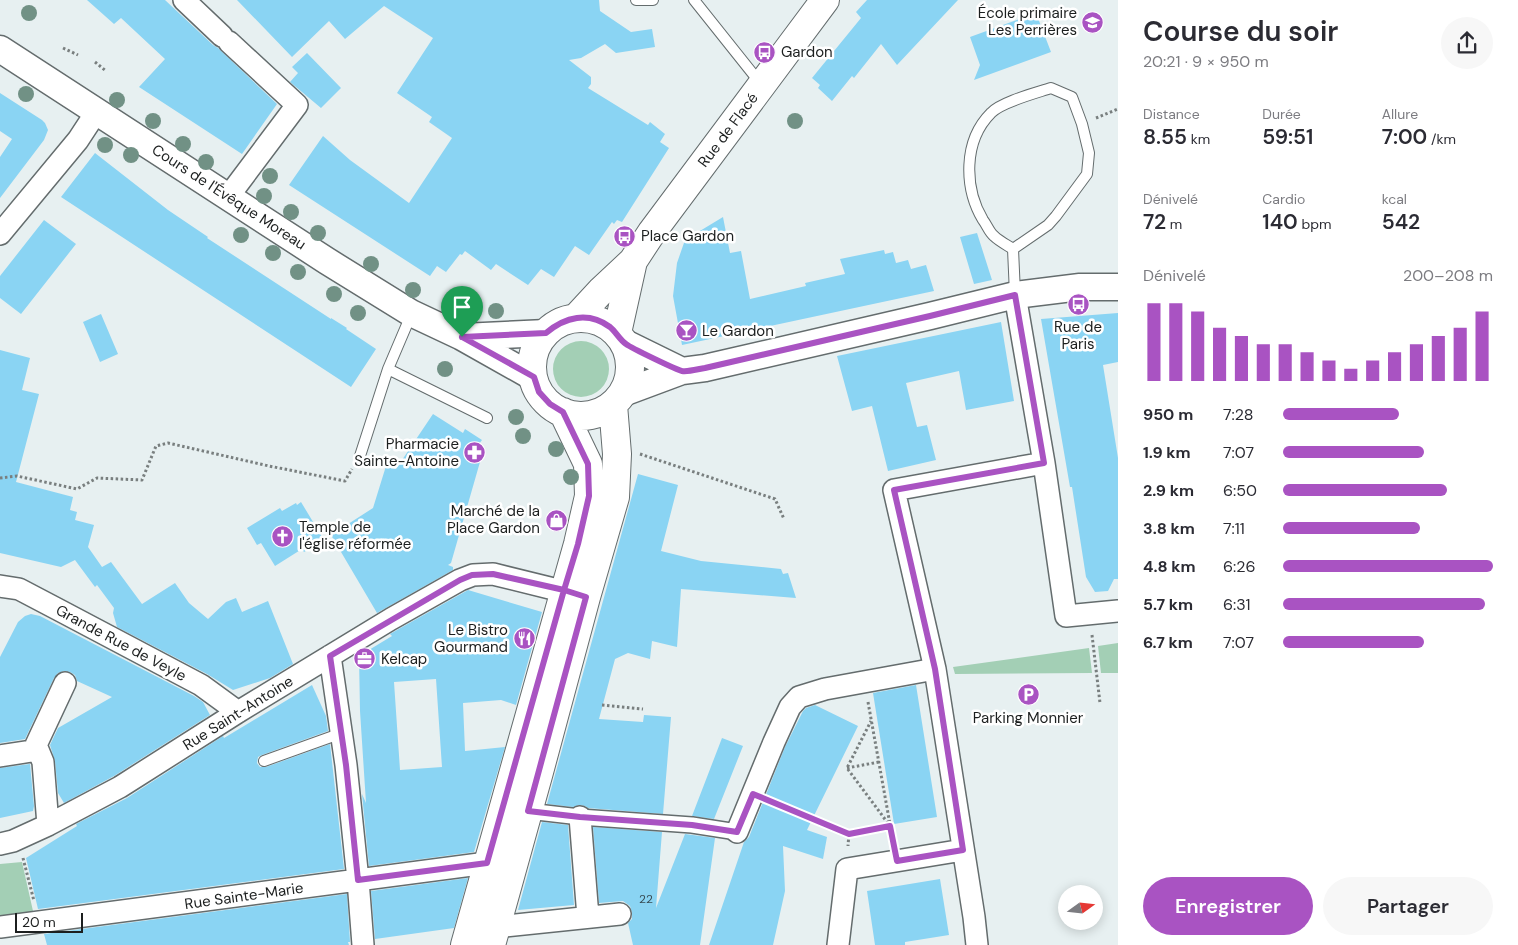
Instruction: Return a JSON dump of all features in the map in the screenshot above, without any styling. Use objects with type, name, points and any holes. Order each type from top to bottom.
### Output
[{"type":"main road","name":"Rue de Flacé","points":[[576,318],[633,261],[652,232],[825,0]]},
{"type":"main road","name":"Rue de Flacé","points":[[621,338],[633,261]]},
{"type":"main road","points":[[576,318],[588,318],[608,326],[621,338],[630,366],[628,380],[618,399],[602,412],[576,416],[563,412],[550,404],[539,392],[532,365],[534,353],[546,333],[565,320],[576,318]]},
{"type":"main road","points":[[465,945],[487,863],[575,594],[615,497],[618,399]]},
{"type":"main road","points":[[494,936],[528,811],[575,594],[578,544],[589,496],[588,464],[563,412]]},
{"type":"street","points":[[184,0],[297,104],[228,197]]},
{"type":"street","name":"Cours de l'Évêque Moreau","points":[[0,49],[411,314],[462,337],[534,377]]},
{"type":"street","points":[[0,234],[78,140],[97,111]]},
{"type":"street","points":[[618,399],[682,371],[705,368],[1015,295],[1080,287],[1118,287]]},
{"type":"street","points":[[1015,295],[1044,463],[1066,616],[1118,611]]},
{"type":"street","name":"Cours de l'Évêque Moreau","points":[[462,337],[546,333]]},
{"type":"street","points":[[621,338],[682,371]]},
{"type":"street","points":[[977,945],[935,669],[894,490],[1044,463]]},
{"type":"street","name":"Rue Saint-Antoine","points":[[6,843],[48,825],[120,786],[330,656],[460,580],[472,575],[493,574],[575,594]]},
{"type":"street","name":"Grande Rue de Veyle","points":[[0,586],[19,589],[201,685],[238,712]]},
{"type":"street","points":[[330,656],[346,765],[363,945]]},
{"type":"street","points":[[528,811],[580,817],[692,825],[737,832],[790,707],[800,697],[825,689],[935,669]]},
{"type":"street","points":[[48,825],[43,762],[36,745],[65,683]]},
{"type":"street","points":[[0,756],[38,750]]},
{"type":"street","points":[[580,817],[588,918]]},
{"type":"street","points":[[838,945],[847,869],[963,850]]},
{"type":"street","name":"Rue Sainte-Marie","points":[[0,927],[487,863]]},
{"type":"street","points":[[494,936],[588,918],[620,914]]},
{"type":"lane","points":[[636,0],[653,0]]},
{"type":"lane","points":[[694,0],[762,84]]},
{"type":"lane","points":[[1052,88],[1072,97],[1082,124],[1089,153],[1087,174],[1048,225],[1013,249],[993,236],[976,208],[971,187],[969,165],[972,146],[979,128],[992,111],[1010,102],[1052,88]]},
{"type":"lane","points":[[1013,249],[1015,295]]},
{"type":"lane","points":[[360,456],[388,369],[411,314]]},
{"type":"lane","points":[[388,369],[487,418]]},
{"type":"lane","points":[[264,761],[342,733]]},
{"type":"path","points":[[63,48],[78,55]]},
{"type":"path","points":[[95,62],[106,71]]},
{"type":"path","points":[[1082,124],[1118,109]]},
{"type":"path","points":[[0,478],[17,476],[77,489],[97,478],[142,480],[156,446],[168,443],[269,466],[345,480],[360,456]]},
{"type":"path","points":[[617,447],[776,499],[784,519]]},
{"type":"path","points":[[1089,614],[1100,703]]},
{"type":"path","points":[[864,682],[897,861]]},
{"type":"path","points":[[602,705],[642,709]]},
{"type":"path","points":[[847,768],[871,721]]},
{"type":"path","points":[[847,768],[879,762]]},
{"type":"path","points":[[847,768],[890,826]]},
{"type":"path","points":[[753,794],[849,834],[890,826]]},
{"type":"path","points":[[847,869],[849,834]]},
{"type":"path","points":[[6,843],[24,860],[40,923]]},
{"type":"green space","points":[[575,341],[587,341],[597,345],[605,353],[609,369],[605,385],[597,393],[587,397],[575,397],[565,393],[557,385],[553,375],[553,363],[557,353],[565,345]]},
{"type":"green space","points":[[1118,643],[1118,673],[1101,673],[1098,646]]},
{"type":"green space","points":[[1089,648],[1092,673],[955,674],[953,667]]},
{"type":"green space","points":[[22,862],[35,920],[0,921],[0,864]]},
{"type":"building","points":[[87,0],[165,0],[277,104],[242,154],[139,87],[165,59],[121,18],[114,24]]},
{"type":"building","points":[[237,0],[599,0],[600,11],[631,32],[652,29],[655,47],[616,53],[605,44],[581,58],[569,60],[591,77],[591,84],[588,88],[648,125],[650,122],[665,134],[660,142],[669,148],[622,222],[617,220],[614,224],[612,222],[589,255],[575,246],[554,277],[541,269],[528,285],[496,264],[491,270],[465,251],[462,255],[460,254],[446,272],[437,266],[430,276],[289,185],[323,136],[350,160],[409,203],[452,138],[429,122],[432,117],[397,93],[433,38],[384,6],[345,39],[329,21],[292,57]]},
{"type":"building","points":[[867,0],[958,0],[897,65],[881,44],[854,78],[852,76],[832,101],[818,88],[820,85],[812,78],[861,18],[856,12]]},
{"type":"building","points":[[1036,13],[1051,52],[974,80],[980,65],[970,37]]},
{"type":"building","points":[[307,53],[341,88],[321,108],[290,82],[298,73],[292,67]]},
{"type":"building","points":[[0,93],[42,120],[48,130],[44,140],[0,198],[0,157],[12,139],[0,131]]},
{"type":"building","points":[[95,153],[207,238],[347,328],[376,349],[351,387],[61,197]]},
{"type":"building","points":[[723,217],[730,253],[741,251],[750,299],[806,286],[805,283],[845,274],[840,259],[884,250],[885,254],[893,252],[896,263],[908,260],[911,269],[926,265],[934,291],[682,345],[673,296],[677,263],[685,240]]},
{"type":"building","points":[[44,220],[76,244],[21,314],[0,298],[0,276]]},
{"type":"building","points":[[977,233],[992,280],[974,284],[960,237]]},
{"type":"building","points":[[1118,313],[1118,362],[1103,365],[1118,458],[1118,579],[1114,579],[1108,591],[1095,592],[1086,577],[1072,487],[1070,487],[1041,319]]},
{"type":"building","points":[[101,314],[118,354],[100,362],[83,322]]},
{"type":"building","points":[[1001,322],[1014,401],[966,410],[959,371],[906,383],[917,427],[927,425],[936,460],[888,471],[872,406],[852,411],[837,356]]},
{"type":"building","points":[[0,350],[30,358],[22,390],[39,394],[16,482],[73,497],[70,510],[77,512],[75,520],[94,525],[88,547],[102,567],[111,562],[142,604],[175,583],[189,603],[208,619],[226,602],[236,598],[242,612],[268,601],[293,664],[270,678],[233,690],[207,674],[117,627],[113,613],[114,608],[97,585],[95,587],[75,560],[61,567],[0,553]]},
{"type":"building","points":[[433,414],[463,433],[465,429],[482,440],[479,444],[484,448],[451,563],[448,565],[453,567],[453,570],[377,613],[331,535],[373,508],[386,466],[396,469]]},
{"type":"building","points":[[638,474],[678,485],[661,551],[701,561],[781,569],[783,574],[788,573],[796,598],[681,589],[677,647],[652,641],[650,659],[628,653],[615,659],[599,719],[643,722],[644,715],[671,717],[663,814],[588,808],[579,805],[573,807],[547,804]]},
{"type":"building","name":"Temple de l'église réformée","points":[[301,502],[324,540],[304,552],[302,549],[275,566],[261,543],[257,545],[247,528],[280,508],[282,511]]},
{"type":"building","points":[[468,590],[542,612],[516,705],[501,700],[463,703],[465,751],[505,747],[474,852],[369,866],[362,794],[366,803],[360,711],[359,656],[392,636],[390,634]],"holes":[[[436,679],[442,767],[400,770],[394,682]]]},
{"type":"building","points":[[31,614],[40,616],[194,696],[203,702],[210,715],[114,776],[64,803],[58,793],[55,761],[50,745],[58,728],[112,697],[77,681],[75,675],[70,672],[58,673],[25,739],[0,743],[0,657],[18,622]]},
{"type":"building","points":[[312,685],[326,716],[328,731],[262,755],[258,757],[257,763],[260,767],[266,767],[330,744],[344,869],[38,909],[26,858],[77,826],[76,824],[127,798],[223,736],[224,738]]},
{"type":"building","points":[[916,685],[937,817],[894,824],[873,693]]},
{"type":"building","points":[[815,705],[858,726],[807,830],[827,837],[823,859],[783,846],[785,891],[773,945],[709,945],[744,842],[749,837],[785,747],[803,711]]},
{"type":"building","points":[[722,738],[743,746],[714,819],[692,816]]},
{"type":"building","points":[[30,764],[33,811],[0,818],[0,768]]},
{"type":"building","points":[[542,822],[568,825],[574,905],[518,910]]},
{"type":"building","points":[[593,827],[662,832],[656,908],[685,834],[715,838],[700,945],[633,945],[628,923],[632,919],[630,906],[623,901],[599,903]]},
{"type":"building","points":[[468,878],[454,928],[375,939],[371,891]]},
{"type":"building","points":[[940,879],[949,935],[905,942],[905,945],[875,945],[867,891]]},
{"type":"building","points":[[347,894],[349,945],[47,945],[44,934]]},
{"type":"place","name":"École primaire Les Perrières","points":[[1093,22]]},
{"type":"place","name":"Gardon","points":[[765,52]]},
{"type":"place","name":"Place Gardon","points":[[625,236]]},
{"type":"place","name":"Rue de Paris","points":[[1078,304]]},
{"type":"place","name":"Le Gardon","points":[[686,331]]},
{"type":"place","name":"Pharmacie Sainte-Antoine","points":[[475,453]]},
{"type":"place","name":"Marché de la Place Gardon","points":[[556,520]]},
{"type":"place","name":"Temple de l'église réformée","points":[[283,536]]},
{"type":"place","name":"Le Bistro Gourmand","points":[[524,639]]},
{"type":"place","name":"Kelcap","points":[[365,659]]},
{"type":"place","name":"Parking Monnier","points":[[1028,695]]},
{"type":"route","points":[[462,337],[534,377],[539,392],[550,404],[563,412],[588,464],[589,496],[578,544],[564,590],[493,574],[472,575],[460,580],[330,656],[346,765],[358,880],[487,863],[564,590],[586,597],[528,811],[580,817],[692,825],[737,832],[753,794],[849,834],[890,826],[897,861],[963,850],[935,669],[894,490],[1044,463],[1015,295],[705,368],[682,371],[625,344],[617,333],[608,326],[588,318],[565,320],[546,333],[462,337]]}]
